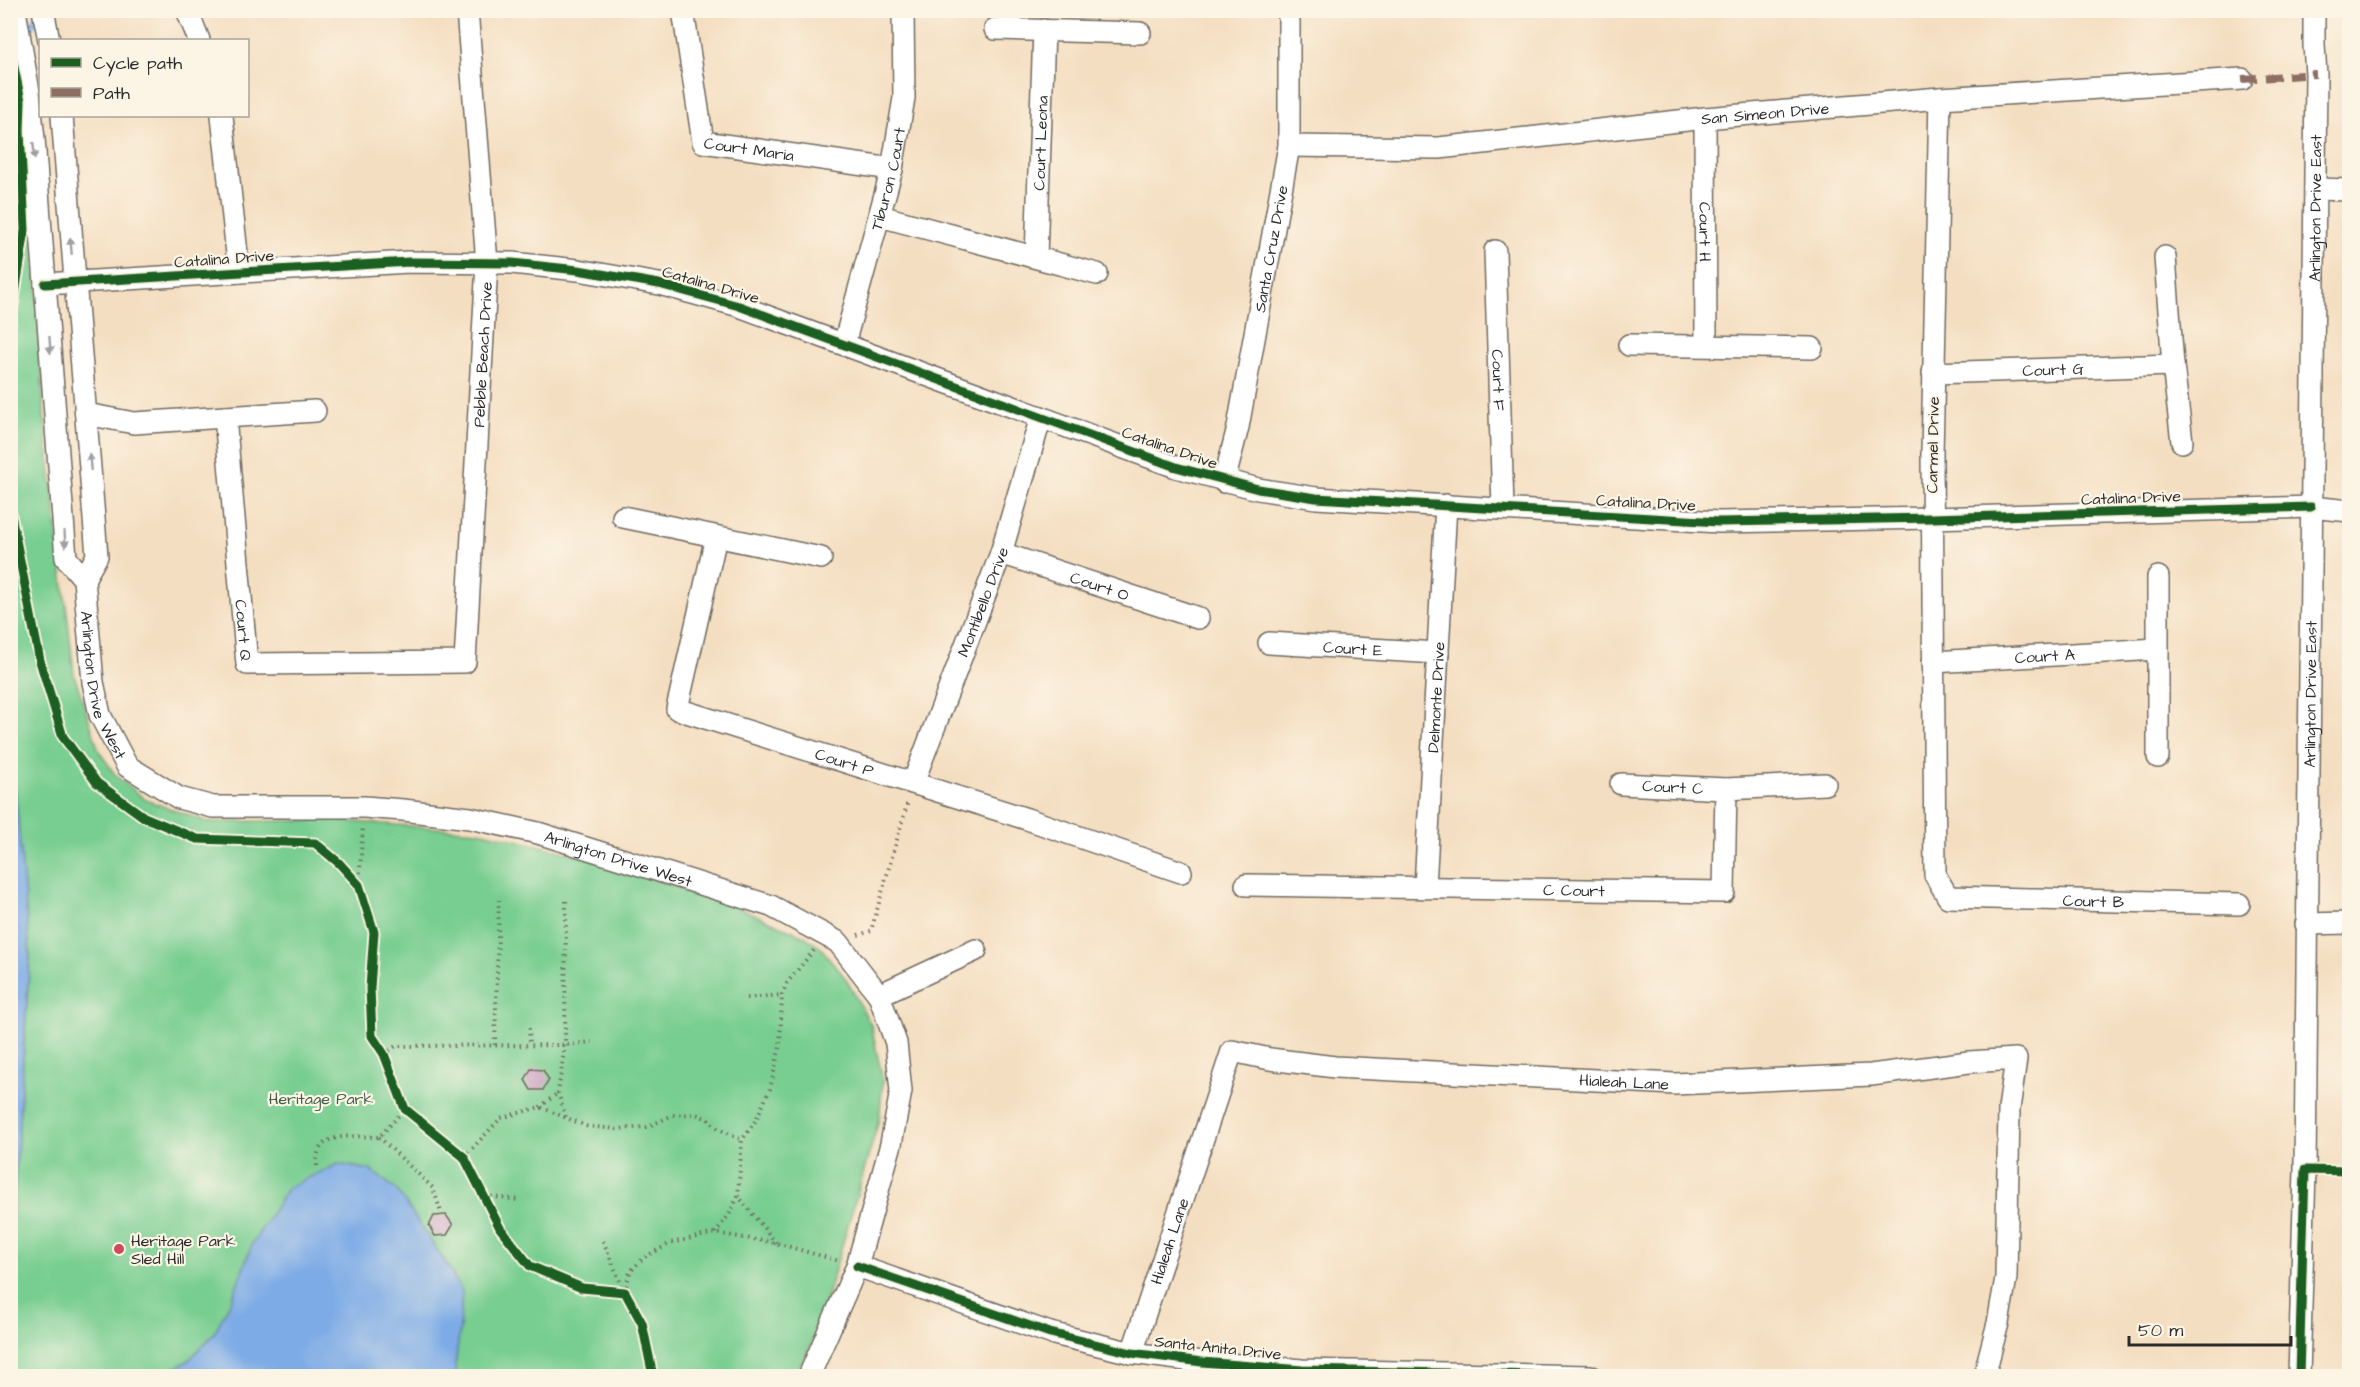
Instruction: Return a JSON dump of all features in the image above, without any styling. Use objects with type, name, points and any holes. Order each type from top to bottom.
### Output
[{"type":"street","points":[[15,10],[29,92],[66,558],[84,579],[97,556],[62,117]]},
{"type":"street","points":[[43,10],[49,39]]},
{"type":"street","points":[[188,10],[198,39]]},
{"type":"street","name":"Pebble Beach Drive","points":[[465,663],[487,263],[467,10]]},
{"type":"street","name":"Court Maria","points":[[683,10],[703,142],[892,170]]},
{"type":"street","name":"Tiburon Court","points":[[844,344],[892,170],[904,98],[903,10]]},
{"type":"street","name":"Santa Cruz Drive","points":[[1224,482],[1238,427],[1289,146],[1288,10]]},
{"type":"street","name":"Arlington Drive East","points":[[2299,1377],[2304,1182],[2312,507],[2316,75],[2314,10]]},
{"type":"street","points":[[995,29],[1140,33]]},
{"type":"street","name":"Court Leona","points":[[1036,257],[1044,30]]},
{"type":"street","name":"San Simeon Drive","points":[[1289,146],[1439,148],[1705,118],[1940,98],[2242,79]]},
{"type":"street","name":"Carmel Drive","points":[[1940,98],[1932,518],[1935,875],[1948,897]]},
{"type":"street","points":[[222,117],[239,272]]},
{"type":"street","name":"Court H","points":[[1705,118],[1706,345]]},
{"type":"street","points":[[2315,189],[2349,190]]},
{"type":"street","points":[[880,216],[1097,274]]},
{"type":"street","name":"Court F","points":[[1495,251],[1503,509]]},
{"type":"street","points":[[2165,257],[2173,365],[2182,442]]},
{"type":"street","name":"Catalina Drive","points":[[45,284],[410,262],[487,263],[578,270],[659,284],[739,306],[1176,467],[1224,482],[1316,498],[1719,522],[2312,507],[2349,511]]},
{"type":"street","points":[[1629,345],[1812,348]]},
{"type":"street","name":"Court G","points":[[1933,373],[2173,365]]},
{"type":"street","points":[[86,414],[134,423],[315,411]]},
{"type":"street","name":"Court Q","points":[[225,417],[247,664],[465,663]]},
{"type":"street","name":"Montibello Drive","points":[[913,783],[1001,553],[1041,417]]},
{"type":"street","name":"Delmonte Drive","points":[[1425,887],[1446,505]]},
{"type":"street","points":[[623,517],[821,558]]},
{"type":"street","name":"Court P","points":[[716,537],[677,709],[913,783],[1181,872]]},
{"type":"street","name":"Court O","points":[[1001,553],[1198,618]]},
{"type":"street","points":[[2158,577],[2158,757]]},
{"type":"street","name":"Arlington Drive West","points":[[84,579],[93,682],[100,715],[127,766],[179,798],[213,807],[363,807],[470,818],[538,833],[771,906],[838,942],[879,995],[896,1043],[901,1091],[891,1144],[857,1266],[809,1377]]},
{"type":"street","name":"Court E","points":[[1269,643],[1438,653]]},
{"type":"street","name":"Court A","points":[[1933,663],[2157,649]]},
{"type":"street","name":"Court C","points":[[1621,784],[1726,789],[1825,784]]},
{"type":"street","name":"Court C","points":[[1724,892],[1726,789]]},
{"type":"street","name":"C Court","points":[[1246,885],[1724,892]]},
{"type":"street","name":"Court B","points":[[1948,897],[2239,904]]},
{"type":"street","points":[[2306,924],[2349,923]]},
{"type":"street","points":[[879,995],[976,950]]},
{"type":"street","name":"Hialeah Lane","points":[[1132,1353],[1232,1051],[1335,1067],[1675,1084],[1871,1075],[1970,1062],[2016,1059],[2009,1109],[2006,1278],[1998,1323],[1984,1377]]},
{"type":"street","name":"Santa Anita Drive","points":[[857,1266],[1050,1333],[1132,1353],[1202,1362],[1302,1370],[1590,1377]]},
{"type":"path","points":[[715,1233],[730,1213],[738,1196],[742,1140],[756,1120],[770,1089],[780,1046],[782,995],[787,983],[814,951],[871,931],[913,783]]},
{"type":"path","points":[[361,890],[363,807]]},
{"type":"path","points":[[346,870],[361,890]]},
{"type":"path","points":[[495,1045],[499,900]]},
{"type":"path","points":[[566,901],[565,1045],[558,1093],[566,1119]]},
{"type":"path","points":[[747,998],[782,995]]},
{"type":"path","points":[[529,1028],[530,1045]]},
{"type":"path","points":[[384,1054],[396,1046],[565,1045],[592,1042]]},
{"type":"path","points":[[378,1045],[388,1065]]},
{"type":"path","points":[[463,1157],[501,1118],[540,1107],[558,1093]]},
{"type":"path","points":[[317,1166],[316,1156],[319,1147],[328,1139],[379,1137],[408,1112],[401,1098]]},
{"type":"path","points":[[540,1107],[586,1126],[616,1129],[648,1126],[673,1115],[693,1112],[708,1119],[719,1129],[742,1140]]},
{"type":"path","points":[[379,1137],[433,1188],[441,1212]]},
{"type":"path","points":[[483,1192],[519,1200]]},
{"type":"path","points":[[483,1192],[490,1207]]},
{"type":"path","points":[[738,1196],[776,1243]]},
{"type":"path","points":[[603,1241],[624,1294],[630,1272],[644,1258],[671,1243],[715,1233],[776,1243],[857,1266]]},
{"type":"green space","name":"Heritage Park","points":[[10,108],[26,109],[44,413],[74,674],[99,751],[116,776],[146,800],[207,822],[331,820],[479,831],[590,858],[737,907],[804,936],[821,948],[846,979],[871,1025],[883,1081],[879,1120],[815,1337],[795,1376],[11,1376],[11,1243],[30,955],[10,741]]},
{"type":"water","points":[[11,741],[30,955],[11,1243]]},
{"type":"water","points":[[338,1164],[370,1170],[396,1189],[462,1291],[455,1367],[457,1376],[160,1376],[188,1361],[213,1335],[232,1299],[252,1244],[288,1187]]},
{"type":"building","points":[[531,1069],[543,1070],[549,1080],[543,1090],[531,1090],[525,1080]]},
{"type":"building","points":[[446,1215],[453,1225],[447,1235],[435,1236],[429,1226],[434,1216]]},
{"type":"waterway","points":[[25,36],[39,15]]},
{"type":"marked path","points":[[2242,79],[2316,74]]},
{"type":"cycle path","points":[[10,48],[21,101],[20,131],[25,230],[10,325]]},
{"type":"cycle path","points":[[45,284],[409,262],[512,263],[578,270],[659,284],[739,306],[1176,467],[1258,489],[1316,498],[1719,522],[2311,507]]},
{"type":"cycle path","points":[[10,510],[40,661],[63,737],[97,783],[144,817],[197,839],[315,843],[339,863],[359,885],[374,932],[370,988],[372,1036],[384,1054],[405,1109],[464,1157],[500,1228],[530,1266],[582,1288],[625,1292],[642,1323],[653,1376]]},
{"type":"cycle path","points":[[2299,1376],[2305,1170],[2350,1171]]},
{"type":"cycle path","points":[[857,1266],[1050,1333],[1132,1353],[1202,1362],[1302,1370],[1590,1376]]},
{"type":"place","name":"Heritage Park Sled Hill","points":[[119,1249]]}]
